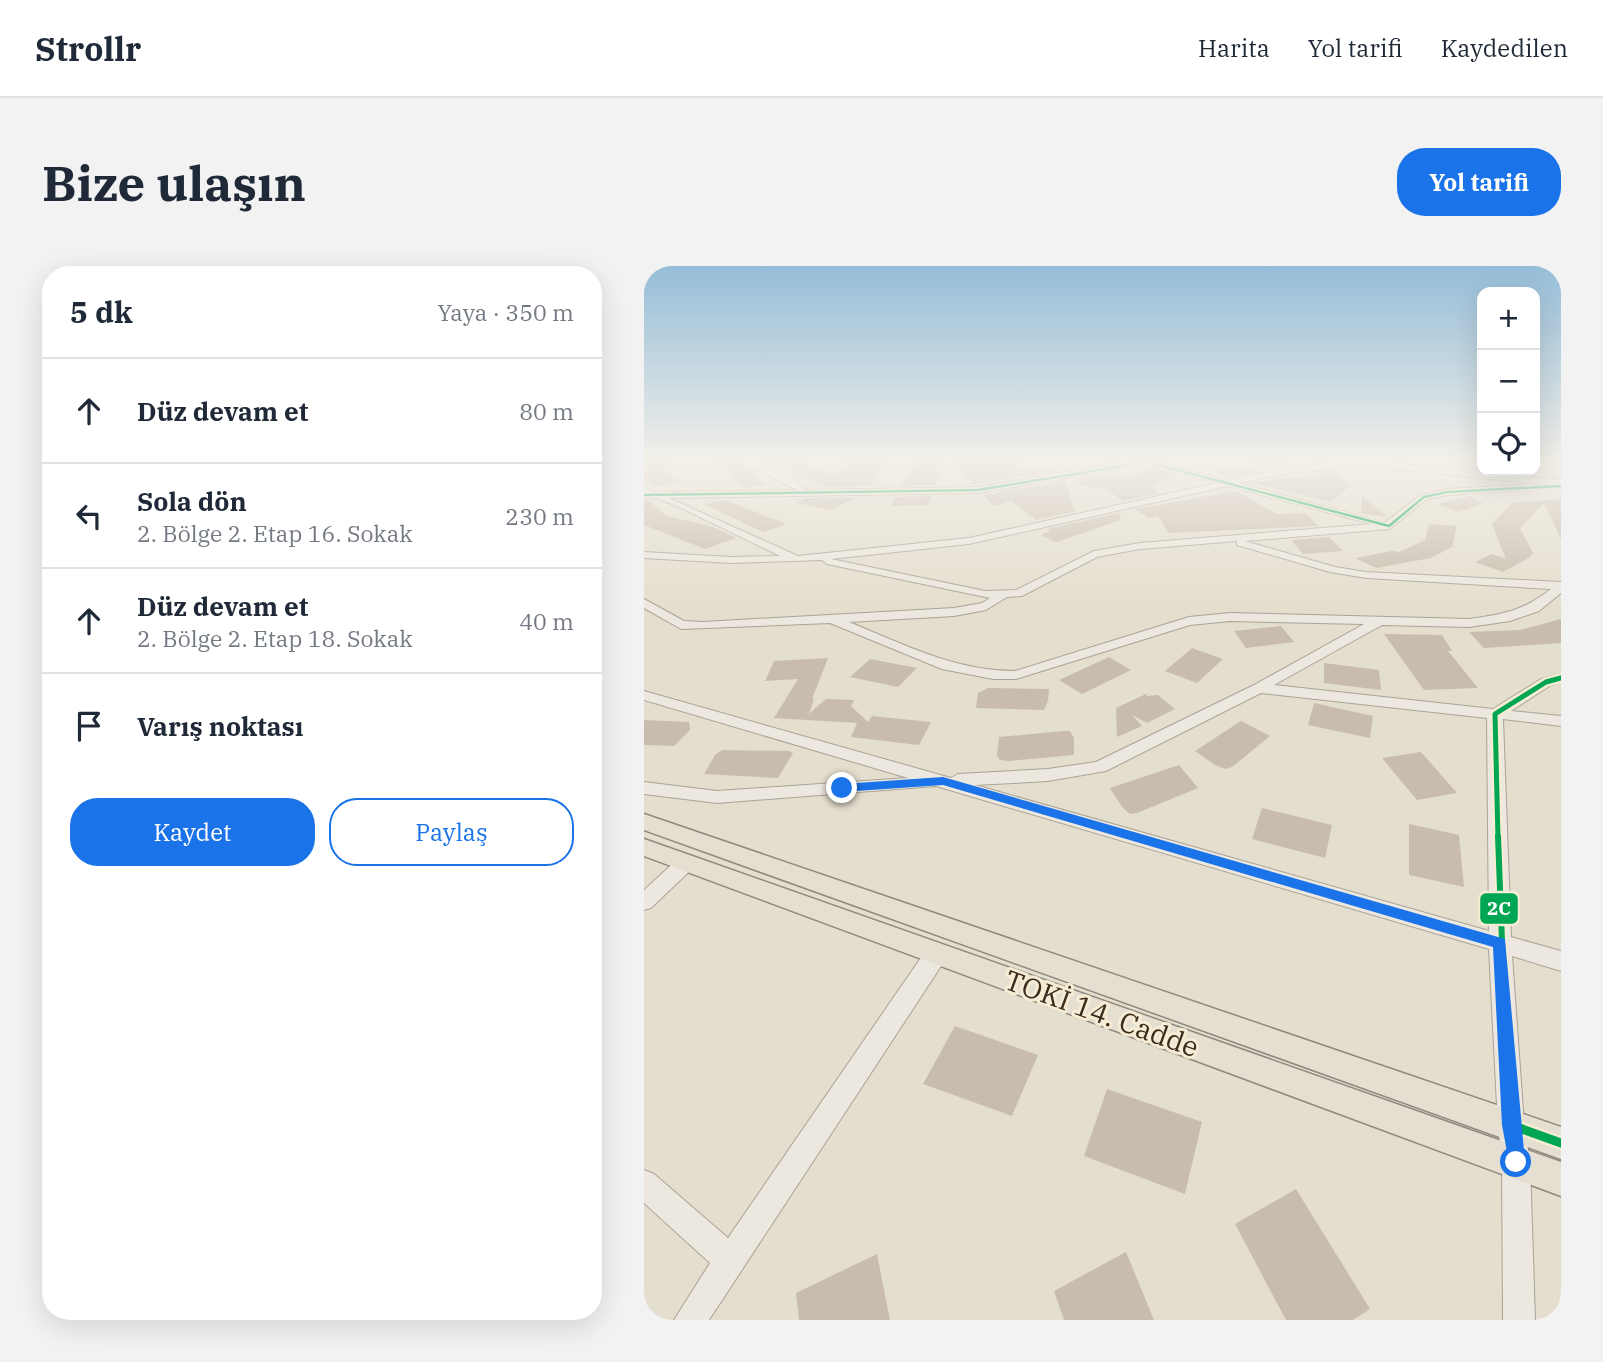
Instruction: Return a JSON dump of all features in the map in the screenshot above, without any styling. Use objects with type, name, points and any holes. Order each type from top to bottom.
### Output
[{"type":"main road","name":"TOKİ 14. Cadde","points":[[644,822],[1561,1143]]},
{"type":"main road","name":"TOKİ 14. Cadde","points":[[644,847],[1561,1179]]},
{"type":"street","points":[[693,509],[796,559],[827,561],[985,596],[1018,593],[1094,554],[1140,546],[1389,526],[1410,509]]},
{"type":"street","points":[[644,555],[731,561],[796,559],[969,541],[1115,509]]},
{"type":"street","points":[[1326,509],[1389,526]]},
{"type":"street","points":[[1231,540],[1334,570],[1366,575],[1561,587]]},
{"type":"street","points":[[834,620],[943,663],[972,673],[998,677],[1016,675],[1189,621],[1230,617],[1469,623],[1510,617],[1535,608],[1561,587]]},
{"type":"street","points":[[644,603],[681,625],[834,620],[954,612],[986,606],[1004,595]]},
{"type":"street","points":[[644,788],[717,797],[1048,775],[1100,767],[1259,688],[1377,622]]},
{"type":"street","points":[[1494,714],[1546,682],[1561,678]]},
{"type":"street","points":[[1259,688],[1561,721]]},
{"type":"street","points":[[644,695],[1561,961]]},
{"type":"street","points":[[1494,714],[1500,943],[1511,1125],[1516,1162],[1519,1320]]},
{"type":"street","points":[[644,902],[687,862]]},
{"type":"street","points":[[690,1320],[937,953]]},
{"type":"street","points":[[644,1184],[730,1260]]},
{"type":"building","points":[[644,509],[659,509],[667,516],[714,527],[736,538],[705,549],[644,525]]},
{"type":"building","points":[[715,509],[748,509],[785,525],[763,532]]},
{"type":"building","points":[[1022,509],[1077,511],[1036,520]]},
{"type":"building","points":[[1135,509],[1268,509],[1277,514],[1306,513],[1318,526],[1169,533],[1158,516],[1148,518]]},
{"type":"building","points":[[1361,509],[1378,509],[1387,517],[1361,513]]},
{"type":"building","points":[[1506,509],[1538,509],[1520,528],[1533,553],[1530,557],[1503,572],[1475,562],[1492,554],[1506,559],[1492,524]]},
{"type":"building","points":[[1547,509],[1561,509],[1561,539]]},
{"type":"building","points":[[1119,513],[1121,520],[1060,541],[1055,542],[1041,535],[1050,531],[1047,529]]},
{"type":"building","points":[[1429,524],[1457,526],[1452,547],[1431,558],[1376,568],[1355,558],[1399,552],[1425,540]]},
{"type":"building","points":[[1329,537],[1343,551],[1303,554],[1291,540]]},
{"type":"building","points":[[1561,619],[1561,643],[1484,648],[1469,632],[1520,630]]},
{"type":"building","points":[[1281,626],[1294,642],[1246,648],[1234,631]]},
{"type":"building","points":[[1384,634],[1442,635],[1452,651],[1448,651],[1478,688],[1424,690]]},
{"type":"building","points":[[1192,648],[1223,659],[1197,683],[1165,671]]},
{"type":"building","points":[[1109,657],[1131,670],[1082,694],[1059,680]]},
{"type":"building","points":[[828,658],[809,714],[826,699],[854,700],[851,706],[868,722],[872,716],[931,722],[919,745],[851,737],[857,723],[774,718],[798,679],[765,681],[774,661]]},
{"type":"building","points":[[870,659],[917,668],[898,687],[850,677]]},
{"type":"building","points":[[1324,663],[1379,670],[1381,690],[1324,683]]},
{"type":"building","points":[[988,688],[1049,689],[1048,701],[1044,710],[976,708],[978,693]]},
{"type":"building","points":[[1148,693],[1146,696],[1158,695],[1175,709],[1147,723],[1132,715],[1142,726],[1117,737],[1116,708]]},
{"type":"building","points":[[1314,703],[1373,716],[1370,738],[1308,725]]},
{"type":"building","points":[[644,720],[689,722],[690,730],[674,746],[644,745]]},
{"type":"building","points":[[1241,721],[1270,736],[1232,767],[1226,769],[1215,765],[1195,751]]},
{"type":"building","points":[[1070,731],[1074,738],[1074,755],[1009,761],[1000,760],[997,756],[999,737]]},
{"type":"building","points":[[722,750],[793,753],[778,778],[704,774],[715,755]]},
{"type":"building","points":[[1421,752],[1457,793],[1417,800],[1382,758]]},
{"type":"building","points":[[1179,765],[1198,788],[1137,813],[1130,814],[1122,807],[1110,788]]},
{"type":"building","points":[[1262,808],[1332,825],[1325,858],[1252,839]]},
{"type":"building","points":[[1409,824],[1459,835],[1464,887],[1409,875]]},
{"type":"building","points":[[955,1026],[1038,1055],[1012,1116],[923,1084]]},
{"type":"building","points":[[1107,1089],[1202,1122],[1185,1194],[1084,1156]]},
{"type":"building","points":[[1296,1189],[1370,1309],[1353,1320],[1286,1320],[1235,1224]]},
{"type":"building","points":[[1126,1252],[1154,1320],[1064,1320],[1054,1291]]},
{"type":"building","points":[[877,1254],[890,1320],[799,1320],[796,1293]]},
{"type":"transit line","name":"2C","points":[[1325,509],[1389,526],[1409,509]]},
{"type":"transit line","name":"2C","points":[[1561,678],[1546,682],[1495,714],[1500,943],[1511,1125],[1561,1143]]},
{"type":"route","points":[[842,788],[943,781],[1500,943],[1511,1125],[1516,1162]]}]
